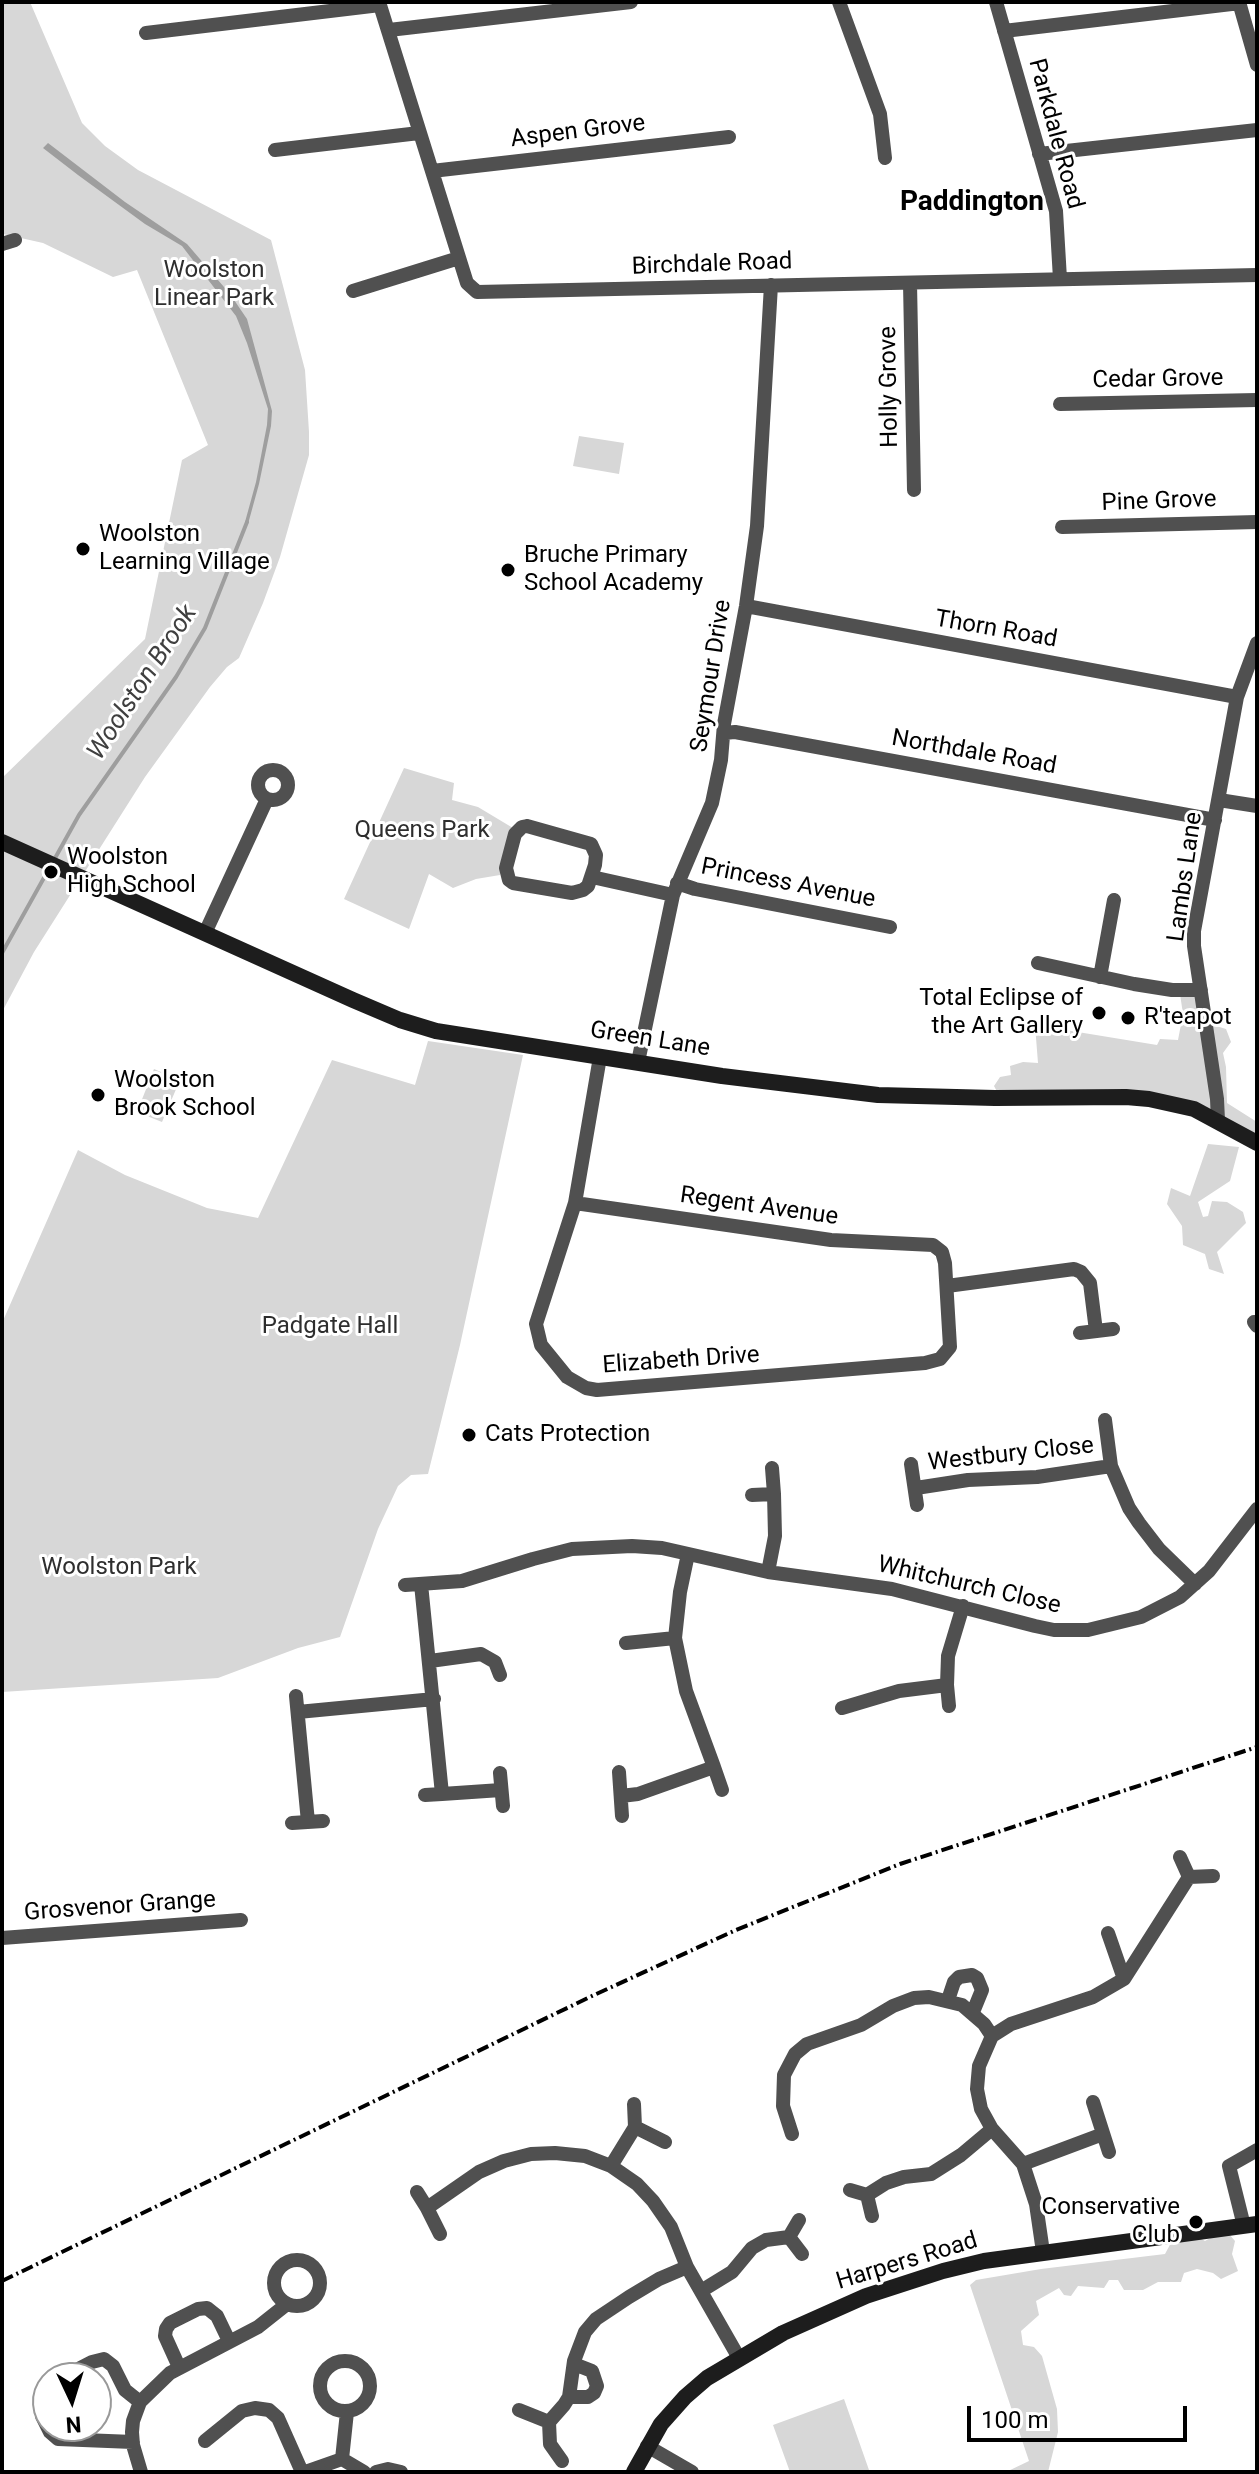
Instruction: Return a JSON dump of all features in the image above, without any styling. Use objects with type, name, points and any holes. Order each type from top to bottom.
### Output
[{"type":"street","points":[[389,30],[631,2]]},
{"type":"street","points":[[839,2],[880,114],[885,158]]},
{"type":"street","name":"Parkdale Road","points":[[996,2],[1057,219],[1060,279]]},
{"type":"street","points":[[1004,31],[1240,2],[1257,65]]},
{"type":"street","points":[[146,33],[380,4]]},
{"type":"street","name":"Birchdale Road","points":[[380,4],[467,283],[477,292],[1257,275]]},
{"type":"street","points":[[1039,154],[1257,130]]},
{"type":"street","points":[[275,150],[419,133]]},
{"type":"street","name":"Aspen Grove","points":[[432,171],[729,136]]},
{"type":"street","points":[[353,291],[459,258]]},
{"type":"street","name":"Holly Grove","points":[[910,283],[914,491]]},
{"type":"street","name":"Seymour Drive","points":[[638,1062],[675,889],[712,803],[746,606],[757,526],[771,285]]},
{"type":"street","name":"Cedar Grove","points":[[1060,404],[1257,400]]},
{"type":"street","name":"Pine Grove","points":[[1062,527],[1257,522]]},
{"type":"street","name":"Thorn Road","points":[[746,606],[1237,697]]},
{"type":"street","name":"Lambs Lane","points":[[1218,1120],[1194,931],[1237,697],[1257,643]]},
{"type":"street","name":"Northdale Road","points":[[724,733],[735,732],[1215,820]]},
{"type":"street","points":[[205,933],[267,799]]},
{"type":"street","points":[[1219,800],[1257,806]]},
{"type":"street","points":[[527,826],[591,844],[596,855],[592,877],[588,886],[578,893],[513,883],[506,872],[515,834],[527,826]]},
{"type":"street","name":"Green Lane","points":[[2,842],[388,1015],[424,1028],[722,1076],[878,1095],[1149,1099],[1194,1109],[1257,1143]]},
{"type":"street","name":"Princess Avenue","points":[[592,877],[695,889],[890,927]]},
{"type":"street","points":[[1100,977],[1114,900]]},
{"type":"street","points":[[1038,963],[1172,990],[1201,990]]},
{"type":"street","name":"Elizabeth Drive","points":[[600,1057],[575,1203],[536,1324],[541,1345],[567,1377],[586,1388],[597,1390],[925,1363],[945,1355],[951,1341],[947,1286]]},
{"type":"street","name":"Regent Avenue","points":[[575,1203],[831,1240],[927,1244],[938,1248],[944,1257],[947,1286]]},
{"type":"street","points":[[947,1286],[1074,1269],[1090,1283],[1096,1331]]},
{"type":"street","points":[[1080,1333],[1113,1329]]},
{"type":"street","name":"Westbury Close","points":[[1105,1420],[1111,1466],[1129,1508],[1159,1549],[1195,1584]]},
{"type":"street","name":"Westbury Close","points":[[911,1464],[917,1505]]},
{"type":"street","name":"Westbury Close","points":[[916,1488],[968,1480],[1037,1477],[1111,1466]]},
{"type":"street","points":[[768,1572],[775,1536],[772,1468]]},
{"type":"street","points":[[752,1495],[774,1494]]},
{"type":"street","name":"Whitchurch Close","points":[[405,1585],[472,1579],[572,1549],[632,1546],[688,1554],[741,1568],[892,1589],[1054,1630],[1088,1630],[1141,1617],[1170,1603],[1195,1584],[1220,1558],[1257,1509]]},
{"type":"street","points":[[688,1554],[675,1638],[686,1691],[722,1790]]},
{"type":"street","points":[[421,1584],[442,1794]]},
{"type":"street","points":[[949,1706],[948,1656],[963,1606]]},
{"type":"street","points":[[626,1643],[675,1638]]},
{"type":"street","points":[[430,1661],[481,1654],[495,1662],[500,1675]]},
{"type":"street","points":[[842,1708],[899,1691],[947,1685]]},
{"type":"street","points":[[296,1696],[300,1823],[323,1821]]},
{"type":"street","points":[[298,1712],[434,1699]]},
{"type":"street","points":[[621,1796],[638,1794],[714,1767]]},
{"type":"street","points":[[619,1772],[622,1816]]},
{"type":"street","points":[[500,1773],[503,1806]]},
{"type":"street","points":[[425,1795],[501,1790]]},
{"type":"street","points":[[1180,1857],[1189,1877]]},
{"type":"street","points":[[1189,1877],[1213,1876]]},
{"type":"street","points":[[1043,2252],[1036,2204],[1023,2164],[992,2129],[981,2109],[977,2089],[979,2066],[992,2036],[1011,2024],[1093,1997],[1124,1979],[1189,1877]]},
{"type":"street","name":"Grosvenor Grange","points":[[2,1938],[241,1920]]},
{"type":"street","points":[[1108,1933],[1124,1979]]},
{"type":"street","points":[[948,2000],[954,1982],[959,1977],[972,1975],[977,1978],[982,1990],[973,2012]]},
{"type":"street","points":[[792,2134],[783,2106],[784,2075],[795,2054],[807,2044],[861,2025],[893,2006],[914,1998],[929,1997],[948,2000],[973,2012],[992,2036]]},
{"type":"street","points":[[1093,2102],[1109,2152]]},
{"type":"street","points":[[611,2166],[635,2127],[634,2104]]},
{"type":"street","points":[[635,2127],[665,2142]]},
{"type":"street","points":[[850,2190],[867,2195],[886,2183],[904,2177],[931,2174],[961,2155],[992,2129]]},
{"type":"street","points":[[1023,2164],[1103,2134]]},
{"type":"street","points":[[1250,2225],[1229,2166],[1257,2150]]},
{"type":"street","points":[[427,2208],[479,2172],[531,2154],[585,2156],[611,2166],[637,2184],[671,2227],[687,2267],[739,2358]]},
{"type":"street","points":[[417,2192],[440,2234]]},
{"type":"street","points":[[867,2195],[872,2216]]},
{"type":"street","points":[[789,2237],[799,2220]]},
{"type":"street","name":"Harpers Road","points":[[634,2472],[661,2424],[707,2378],[824,2313],[901,2284],[984,2261],[1250,2225]]},
{"type":"street","points":[[701,2291],[732,2272],[752,2248],[766,2240],[789,2237]]},
{"type":"street","points":[[789,2237],[802,2254]]},
{"type":"street","points":[[562,2461],[550,2444],[549,2422],[569,2397],[574,2364],[585,2332],[596,2319],[649,2285],[687,2267]]},
{"type":"street","points":[[141,2472],[133,2442],[133,2421],[140,2402],[179,2367],[269,2320],[287,2304]]},
{"type":"street","points":[[179,2367],[166,2340],[165,2332],[170,2323],[198,2309],[211,2309],[229,2341]]},
{"type":"street","points":[[569,2397],[588,2397],[597,2386],[592,2371],[574,2364]]},
{"type":"street","points":[[112,2365],[125,2390],[140,2402]]},
{"type":"street","points":[[205,2441],[242,2411],[255,2408],[269,2410],[278,2418],[303,2472],[342,2459],[364,2472]]},
{"type":"street","points":[[519,2410],[549,2422]]},
{"type":"street","points":[[342,2459],[347,2412]]},
{"type":"street","points":[[112,2441],[133,2442]]},
{"type":"street","points":[[647,2446],[692,2472]]},
{"type":"street","points":[[376,2472],[388,2469],[401,2472]]},
{"type":"green space","name":"Woolston Linear Park","points":[[2,2],[30,2],[82,123],[105,146],[138,170],[271,240],[305,370],[309,455],[280,557],[239,658],[210,687],[145,777],[34,952],[2,1012],[2,778],[145,639],[182,460],[208,445],[137,270],[113,277],[43,243],[3,234]]},
{"type":"green space","points":[[579,436],[624,443],[619,474],[573,466]]},
{"type":"green space","name":"Queens Park","points":[[404,768],[454,783],[452,800],[478,807],[513,828],[501,861],[500,875],[476,879],[453,888],[429,874],[409,929],[344,899]]},
{"type":"green space","points":[[1180,994],[1198,994],[1213,1025],[1226,1029],[1231,1042],[1223,1053],[1227,1103],[1257,1122],[1257,1140],[1205,1106],[1001,1099],[994,1086],[1000,1077],[1011,1075],[1010,1066],[1023,1062],[1038,1063],[1035,1025],[1157,1045],[1160,1039],[1178,1040],[1183,1014]]},
{"type":"green space","points":[[428,1041],[523,1055],[460,1345],[428,1474],[411,1475],[398,1486],[378,1529],[340,1637],[298,1648],[218,1678],[2,1692],[2,1323],[78,1150],[125,1175],[207,1208],[258,1218],[332,1060],[415,1085]]},
{"type":"green space","points":[[154,1069],[180,1080],[162,1122],[137,1112]]},
{"type":"green space","points":[[1208,1144],[1239,1147],[1230,1181],[1198,1202],[1203,1217],[1208,1216],[1212,1201],[1227,1202],[1243,1212],[1246,1223],[1217,1252],[1224,1274],[1209,1269],[1205,1254],[1183,1245],[1182,1226],[1167,1204],[1171,1188],[1190,1196]]},
{"type":"green space","points":[[1229,2234],[1235,2241],[1232,2254],[1238,2271],[1221,2279],[1213,2273],[1197,2269],[1184,2273],[1181,2282],[1158,2282],[1143,2290],[1124,2290],[1118,2280],[1109,2280],[1104,2288],[1078,2286],[1071,2296],[1064,2295],[1059,2288],[1036,2301],[1039,2315],[1021,2331],[1023,2345],[1034,2347],[1042,2356],[1057,2409],[1058,2432],[1048,2472],[1006,2472],[1029,2461],[970,2285],[976,2280],[1041,2269],[1165,2254],[1173,2239],[1196,2236],[1205,2241]]},
{"type":"green space","points":[[844,2399],[869,2470],[790,2472],[773,2425]]},
{"type":"shaded area","points":[[48,143],[125,202],[187,244],[247,319],[272,411],[259,484],[248,524],[245,522],[256,482],[268,409],[236,316],[182,246],[145,224],[78,175],[43,148]]},
{"type":"waterway","name":"Woolston Brook","points":[[54,860],[79,815],[176,677],[205,628],[247,522]]},
{"type":"waterway","name":"Woolston Brook","points":[[2,953],[50,867]]},
{"type":"railway","points":[[2,2281],[592,1996],[736,1930],[900,1864],[1257,1747]]},
{"type":"place","name":"Woolston Learning Village","points":[[83,549]]},
{"type":"place","name":"Bruche Primary School Academy","points":[[508,570]]},
{"type":"place","name":"Woolston High School","points":[[51,872]]},
{"type":"place","name":"Total Eclipse of the Art Gallery","points":[[1099,1013]]},
{"type":"place","name":"R'teapot","points":[[1128,1018]]},
{"type":"place","name":"Woolston Brook School","points":[[98,1095]]},
{"type":"place","name":"Cats Protection","points":[[469,1435]]},
{"type":"place","name":"Conservative Club","points":[[1196,2222]]},
{"type":"district","name":"Paddington","points":[[972,203]]},
{"type":"park label","name":"Padgate Hall","points":[[330,1327]]},
{"type":"park label","name":"Woolston Park","points":[[119,1568]]}]
